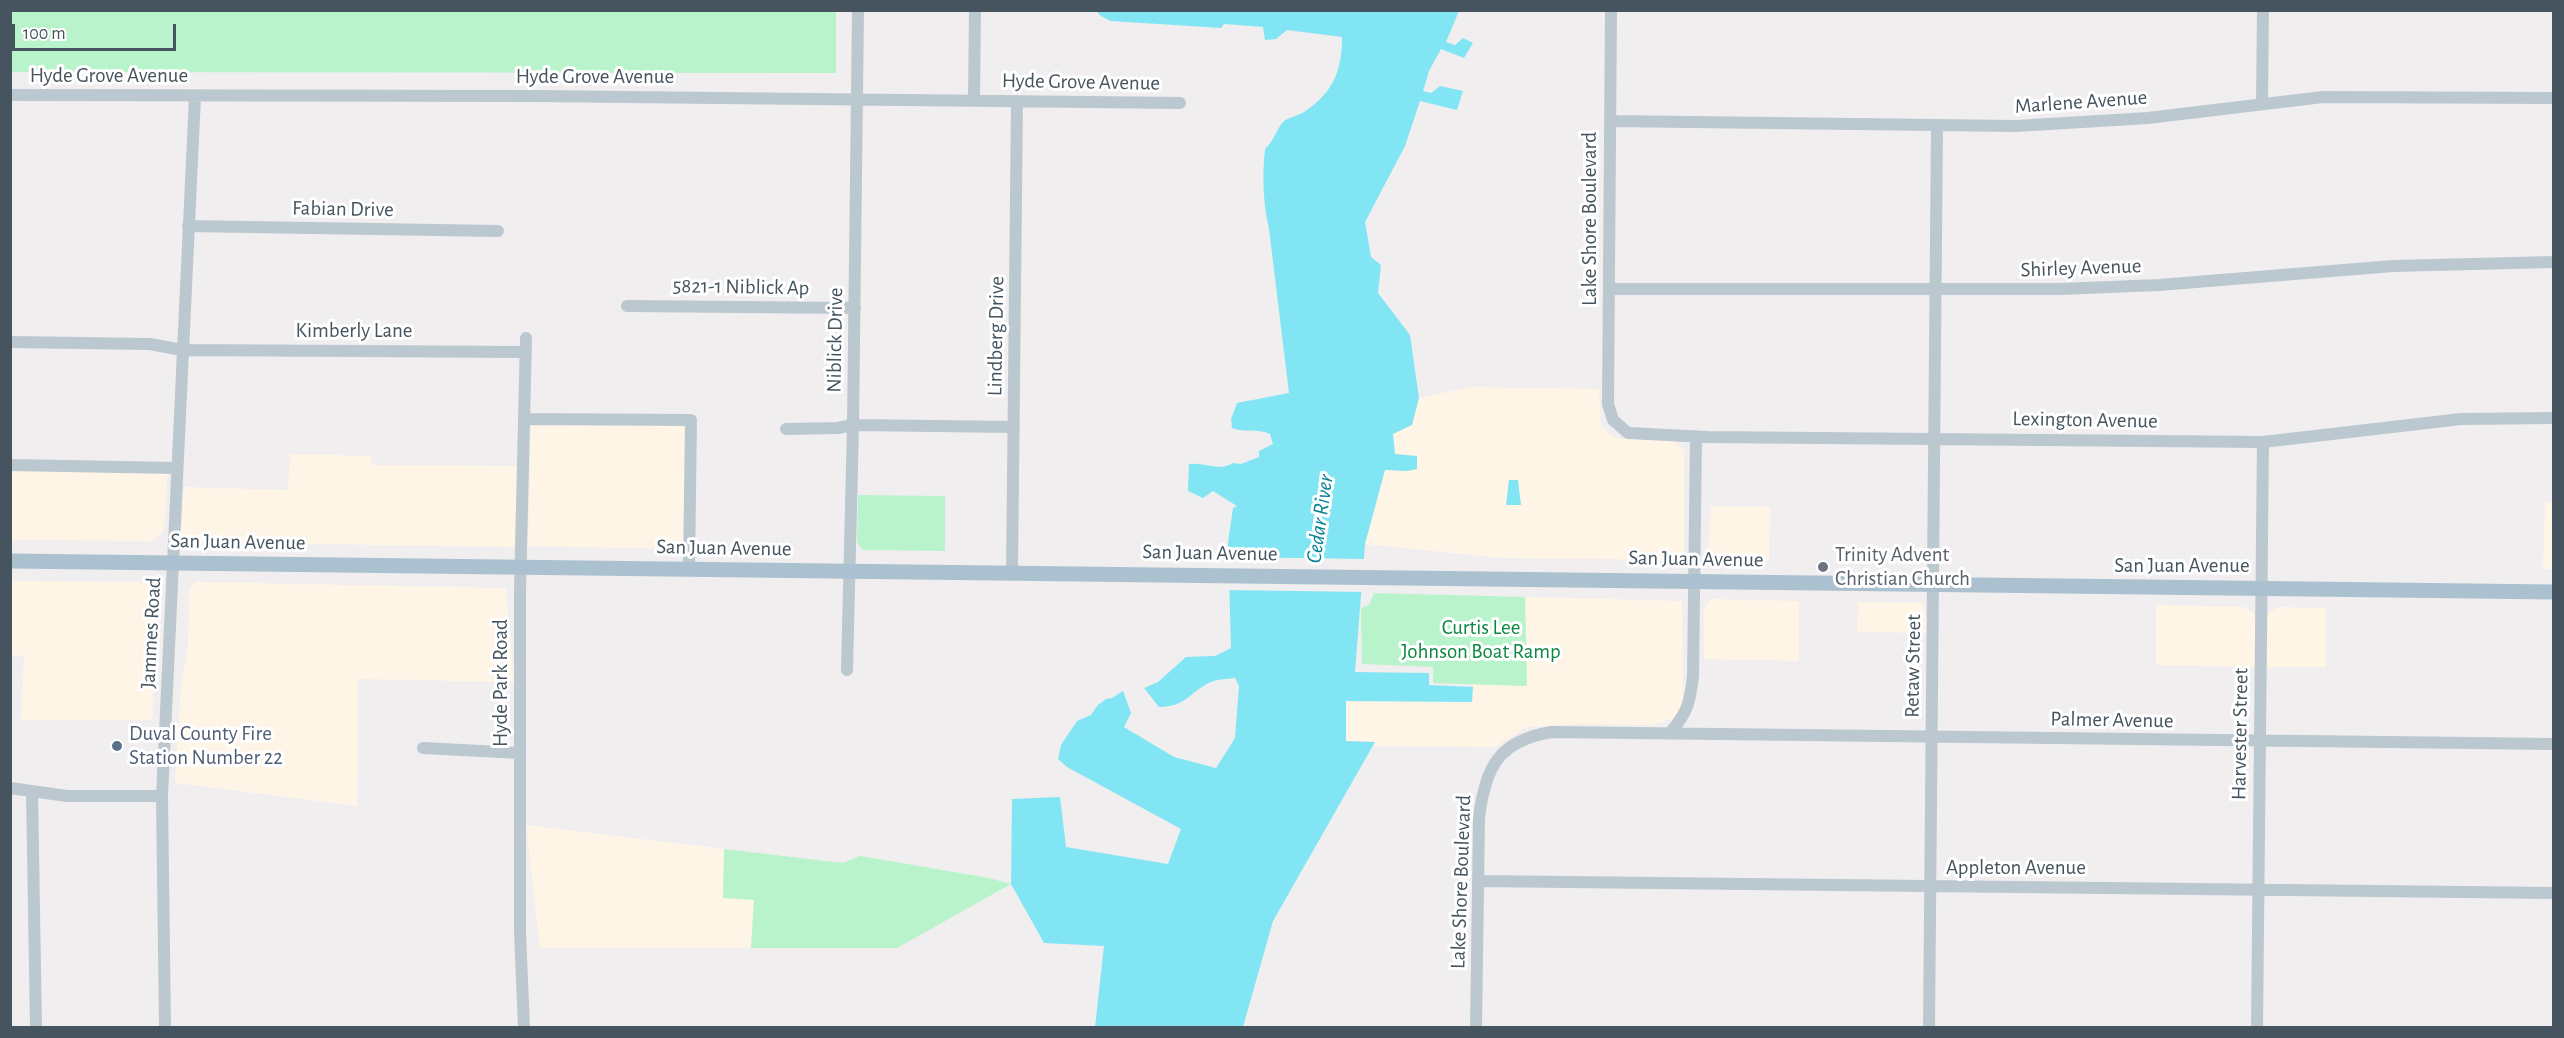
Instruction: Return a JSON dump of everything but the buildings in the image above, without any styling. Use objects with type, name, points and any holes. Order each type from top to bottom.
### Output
[{"type":"main road","name":"San Juan Avenue","points":[[10,561],[2553,591]]},
{"type":"street","name":"Niblick Drive","points":[[847,670],[855,308],[858,10]]},
{"type":"street","points":[[974,100],[975,10]]},
{"type":"street","name":"Lake Shore Boulevard","points":[[1611,10],[1608,404],[1617,426]]},
{"type":"street","points":[[2262,103],[2263,10]]},
{"type":"street","name":"Hyde Grove Avenue","points":[[10,95],[857,98],[1180,103]]},
{"type":"street","name":"Marlene Avenue","points":[[1610,121],[1937,126],[2066,124],[2169,116],[2262,103],[2354,96],[2553,98]]},
{"type":"street","name":"Jammes Road","points":[[165,1028],[162,796],[195,97]]},
{"type":"street","name":"Lindberg Drive","points":[[1012,572],[1017,101]]},
{"type":"street","name":"Retaw Street","points":[[1929,1028],[1937,126]]},
{"type":"street","name":"Fabian Drive","points":[[188,226],[498,231]]},
{"type":"street","name":"Shirley Avenue","points":[[1609,289],[1936,290],[2126,286],[2393,266],[2553,262]]},
{"type":"street","name":"5821-1 Niblick Ap","points":[[627,306],[855,308]]},
{"type":"street","name":"Hyde Park Road","points":[[524,1028],[520,932],[520,753],[526,338]]},
{"type":"street","name":"Kimberly Lane","points":[[10,342],[150,344],[182,350],[526,352]]},
{"type":"street","name":"Lexington Avenue","points":[[1617,426],[1628,433],[1696,436],[2263,442],[2461,419],[2553,418]]},
{"type":"street","points":[[525,419],[691,420],[689,568]]},
{"type":"street","points":[[786,429],[838,428],[853,425],[1014,427]]},
{"type":"street","points":[[1670,733],[1683,719],[1690,704],[1693,676],[1696,436]]},
{"type":"street","name":"Harvester Street","points":[[2257,1028],[2263,442]]},
{"type":"street","points":[[10,465],[176,468]]},
{"type":"street","name":"Lake Shore Boulevard","points":[[1476,1028],[1482,794],[1493,763],[1504,751],[1530,735],[1551,732],[1670,733]]},
{"type":"street","name":"Palmer Avenue","points":[[1670,733],[2553,744]]},
{"type":"street","points":[[423,748],[520,753]]},
{"type":"street","points":[[10,788],[98,797],[162,796]]},
{"type":"street","points":[[32,791],[36,1028]]},
{"type":"street","name":"Appleton Avenue","points":[[1478,881],[2553,893]]},
{"type":"shaded area","points":[[1471,387],[1599,389],[1601,427],[1616,438],[1674,441],[1684,450],[1684,554],[1681,560],[1500,558],[1365,544],[1385,470],[1408,471],[1395,454],[1393,433],[1412,425],[1419,398]]},
{"type":"shaded area","points":[[531,423],[686,425],[685,549],[528,546]]},
{"type":"shaded area","points":[[290,454],[371,456],[372,465],[517,466],[513,547],[188,542],[181,535],[184,487],[288,490]]},
{"type":"shaded area","points":[[11,469],[168,470],[164,530],[154,541],[11,540]]},
{"type":"shaded area","points":[[2545,502],[2553,502],[2553,569],[2543,569]]},
{"type":"shaded area","points":[[1711,506],[1770,507],[1769,561],[1710,561],[1708,559]]},
{"type":"shaded area","points":[[11,581],[147,582],[153,585],[158,593],[152,720],[21,720],[24,656],[11,655]]},
{"type":"shaded area","points":[[196,582],[506,588],[514,682],[358,679],[357,806],[175,783],[181,686],[188,647],[189,590]]},
{"type":"shaded area","points":[[1525,597],[1682,601],[1683,704],[1673,718],[1654,725],[1578,724],[1526,727],[1495,747],[1373,746],[1375,742],[1346,741],[1346,701],[1472,702],[1473,684],[1527,686]]},
{"type":"shaded area","points":[[1710,599],[1799,601],[1799,661],[1704,659],[1704,609]]},
{"type":"shaded area","points":[[1858,602],[1922,603],[1929,620],[1929,633],[1857,632]]},
{"type":"shaded area","points":[[2156,605],[2245,607],[2255,615],[2255,667],[2156,665]]},
{"type":"shaded area","points":[[2278,607],[2326,608],[2326,667],[2265,667],[2266,615]]},
{"type":"shaded area","points":[[526,825],[724,849],[723,897],[754,900],[751,948],[540,948]]},
{"type":"green space","points":[[11,10],[836,11],[836,73],[11,72]]},
{"type":"green space","points":[[858,495],[945,496],[945,551],[862,550],[857,542]]},
{"type":"green space","name":"Curtis Lee Johnson Boat Ramp","points":[[1374,593],[1525,597],[1527,686],[1433,683],[1433,667],[1362,664],[1361,608],[1369,605]]},
{"type":"green space","points":[[724,849],[843,863],[860,856],[989,878],[1011,884],[897,948],[751,948],[754,900],[723,898]]},
{"type":"water","name":"Cedar River","points":[[1096,11],[1459,11],[1446,42],[1455,45],[1463,38],[1473,43],[1464,58],[1441,49],[1429,71],[1423,91],[1431,93],[1440,86],[1463,91],[1457,110],[1420,101],[1405,146],[1365,222],[1371,257],[1381,265],[1378,293],[1410,335],[1419,398],[1412,425],[1393,434],[1395,454],[1417,456],[1417,469],[1385,470],[1365,544],[1355,672],[1429,673],[1429,685],[1473,687],[1472,702],[1346,701],[1346,741],[1375,742],[1273,921],[1243,1027],[1095,1027],[1104,946],[1044,943],[1011,884],[1012,799],[1060,797],[1066,847],[1168,864],[1181,829],[1067,767],[1058,759],[1061,745],[1077,721],[1091,715],[1106,699],[1123,691],[1131,713],[1124,727],[1174,757],[1216,768],[1235,738],[1239,686],[1235,678],[1211,682],[1176,704],[1159,707],[1144,688],[1158,682],[1186,657],[1215,656],[1231,648],[1228,542],[1233,508],[1237,506],[1213,491],[1203,498],[1188,491],[1189,464],[1223,467],[1233,463],[1241,464],[1259,457],[1259,451],[1273,444],[1270,434],[1232,428],[1231,419],[1237,403],[1289,393],[1264,199],[1265,149],[1283,122],[1304,112],[1329,88],[1338,70],[1342,37],[1287,30],[1276,39],[1265,40],[1263,27],[1224,24],[1221,28],[1111,21]]},
{"type":"water","points":[[1509,480],[1518,480],[1521,505],[1506,505]]},
{"type":"pier","points":[[1226,557],[1367,559],[1365,592],[1226,590]]},
{"type":"place","name":"Trinity Advent Christian Church","points":[[1823,567]]},
{"type":"place","name":"Duval County Fire Station Number 22","points":[[117,746]]}]
